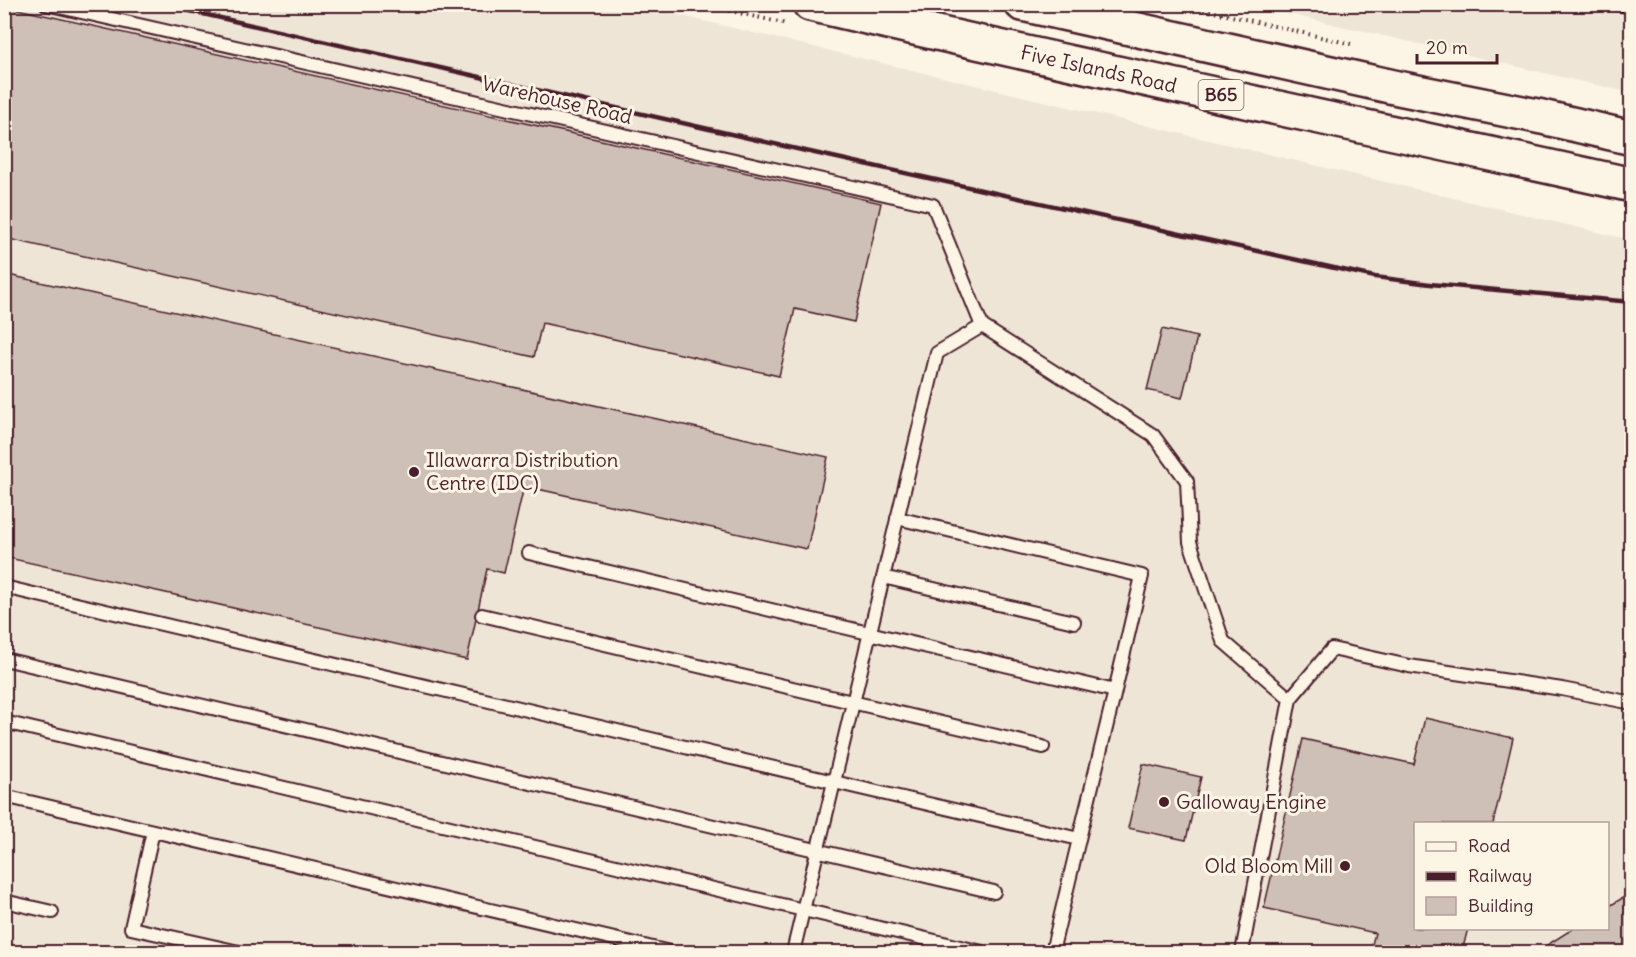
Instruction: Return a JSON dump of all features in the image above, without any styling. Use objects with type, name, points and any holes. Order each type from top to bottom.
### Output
[{"type":"main road","name":"Five Islands Road","points":[[810,4],[1065,63],[1632,185]]},
{"type":"main road","name":"B65","points":[[1022,4],[1632,138]]},
{"type":"lane","name":"Warehouse Road","points":[[46,4],[933,205],[982,326]]},
{"type":"lane","points":[[793,952],[937,353],[982,326],[1153,435],[1187,481],[1190,542],[1223,641],[1290,699]]},
{"type":"lane","points":[[897,518],[1142,576],[1052,952]]},
{"type":"lane","points":[[529,553],[1115,691]]},
{"type":"lane","points":[[883,577],[1074,622]]},
{"type":"lane","points":[[4,586],[1079,839]]},
{"type":"lane","points":[[482,615],[1043,747]]},
{"type":"lane","points":[[1242,952],[1290,699],[1332,649],[1409,666],[1562,689],[1632,703]]},
{"type":"lane","points":[[4,659],[994,892]]},
{"type":"lane","points":[[4,722],[982,952]]},
{"type":"lane","points":[[4,796],[670,952]]},
{"type":"lane","points":[[153,831],[130,928],[239,952]]},
{"type":"lane","points":[[4,902],[52,912]]},
{"type":"path","points":[[1180,4],[1358,46]]},
{"type":"shaded area","points":[[5,5],[636,5],[1631,240],[1631,952],[5,952]]},
{"type":"shaded area","points":[[1250,5],[1631,5],[1631,93]]},
{"type":"building","points":[[4,6],[881,203],[854,322],[795,309],[779,376],[542,323],[534,357],[4,238]]},
{"type":"building","name":"Illawarra Distribution Centre (IDC)","points":[[4,274],[828,457],[807,549],[524,486],[504,573],[487,569],[467,660],[4,557]]},
{"type":"building","points":[[1162,329],[1197,337],[1182,398],[1147,390]]},
{"type":"building","name":"Old Bloom Mill","points":[[1425,718],[1513,738],[1493,822],[1414,822],[1414,930],[1468,930],[1462,952],[1370,952],[1375,933],[1264,908],[1303,739],[1414,764]]},
{"type":"building","name":"Galloway Engine","points":[[1143,764],[1201,777],[1186,840],[1128,828]]},
{"type":"building","points":[[1632,892],[1632,952],[1536,952],[1571,930],[1609,930],[1609,906]]},
{"type":"railway","points":[[159,4],[810,152],[1375,277],[1632,302]]},
{"type":"railway","points":[[1593,4],[1632,13]]},
{"type":"place","name":"Illawarra Distribution Centre (IDC)","points":[[414,472]]},
{"type":"place","name":"Galloway Engine","points":[[1164,802]]},
{"type":"place","name":"Old Bloom Mill","points":[[1345,866]]}]
